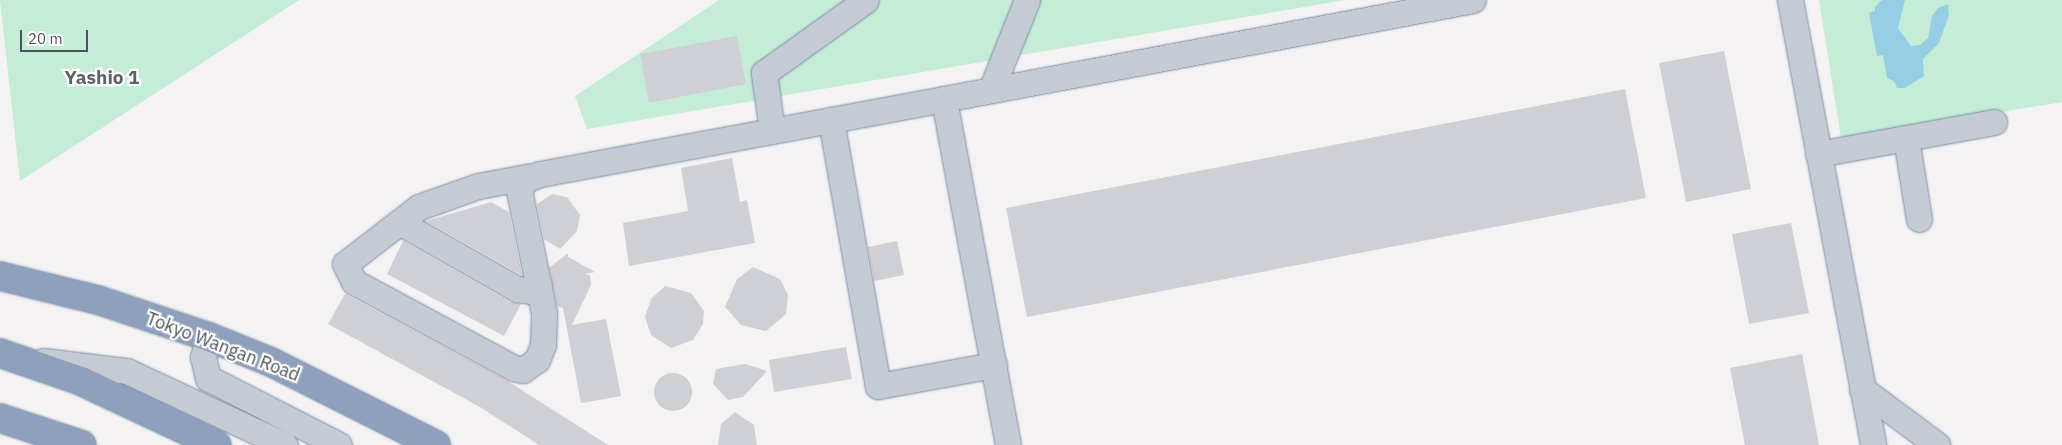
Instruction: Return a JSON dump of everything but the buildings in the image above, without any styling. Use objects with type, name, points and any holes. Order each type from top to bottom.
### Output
[{"type":"highway","name":"Tokyo Wangan Road","points":[[0,276],[98,300],[209,337],[271,362],[436,445]]},
{"type":"highway","points":[[10,356],[81,381],[217,445]]},
{"type":"highway","points":[[0,418],[82,445]]},
{"type":"lane","points":[[772,131],[764,73],[866,0]]},
{"type":"lane","points":[[991,90],[1026,0]]},
{"type":"lane","points":[[532,176],[525,180],[519,190],[544,313],[543,345],[530,367],[514,368],[354,282],[345,264],[399,222],[419,207],[478,186],[1473,0]]},
{"type":"lane","points":[[1790,0],[1873,445]]},
{"type":"lane","points":[[944,99],[1008,445]]},
{"type":"lane","points":[[831,120],[878,386],[994,365]]},
{"type":"lane","points":[[1818,154],[1994,122]]},
{"type":"lane","points":[[1906,138],[1919,219]]},
{"type":"lane","points":[[399,222],[517,289],[531,292],[538,285]]},
{"type":"lane","points":[[209,337],[203,357],[208,378],[339,445]]},
{"type":"lane","points":[[10,356],[127,371],[285,445]]},
{"type":"lane","points":[[1862,389],[1937,445]]},
{"type":"green space","points":[[0,0],[299,0],[20,181]]},
{"type":"green space","points":[[719,0],[1345,0],[587,129],[575,96]]},
{"type":"green space","points":[[1819,0],[2062,0],[2062,102],[1841,138]]},
{"type":"water","points":[[1882,0],[1905,0],[1898,28],[1911,46],[1920,45],[1928,38],[1932,16],[1938,8],[1948,4],[1949,15],[1939,43],[1923,59],[1924,76],[1905,88],[1897,88],[1894,81],[1887,78],[1883,55],[1877,56],[1869,13],[1875,11],[1875,7]]},
{"type":"district","name":"Yashio 1","points":[[102,78]]}]
